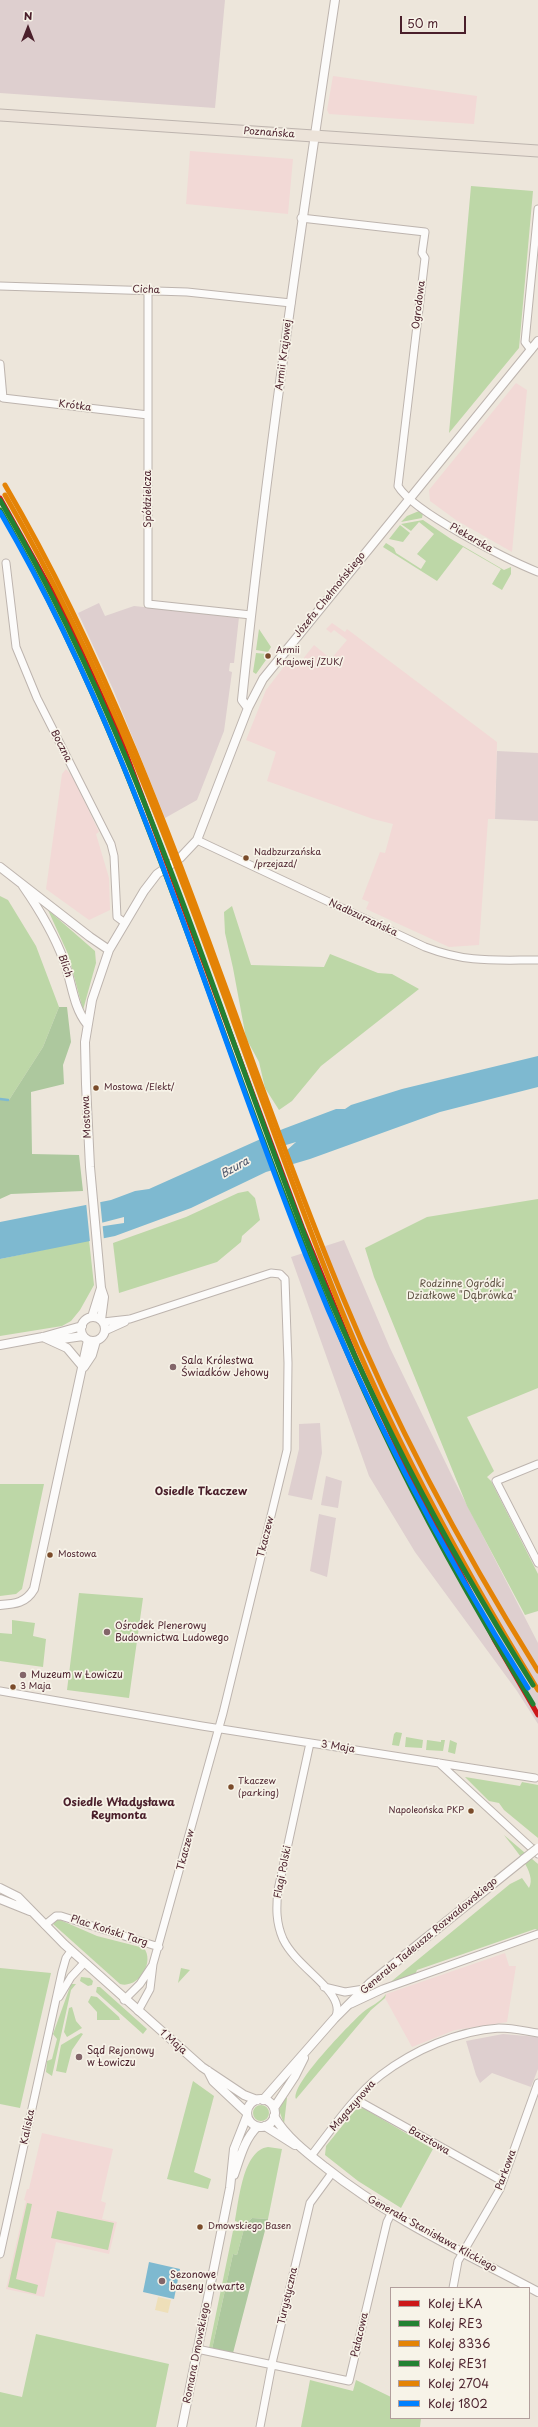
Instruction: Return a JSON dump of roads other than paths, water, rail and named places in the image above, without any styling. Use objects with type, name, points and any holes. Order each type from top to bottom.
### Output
[{"type":"main road","name":"Poznańska","points":[[0,115],[538,151]]},
{"type":"street","name":"Armii Krajowej","points":[[248,708],[242,700],[251,615],[301,218],[335,0]]},
{"type":"street","points":[[531,350],[525,342],[538,209]]},
{"type":"street","name":"Ogrodowa","points":[[301,218],[424,232],[422,253],[425,258],[398,486],[409,498]]},
{"type":"street","name":"Cicha","points":[[0,286],[187,292],[291,303]]},
{"type":"street","name":"Spółdzielcza","points":[[148,290],[148,604],[251,615]]},
{"type":"street","name":"Józefa Chełmońskiego","points":[[109,950],[157,874],[180,858],[197,840],[257,687],[276,661],[538,341]]},
{"type":"street","name":"Krótka","points":[[0,364],[3,398],[148,415]]},
{"type":"street","name":"Piekarska","points":[[409,498],[458,531],[511,561],[538,572]]},
{"type":"street","name":"Boczna","points":[[6,563],[16,646],[37,698],[105,829],[114,856],[117,917],[125,923]]},
{"type":"street","name":"Nadbzurzańska","points":[[197,840],[220,852],[448,956],[467,960],[538,960]]},
{"type":"street","name":"Blich","points":[[0,868],[90,938],[109,950]]},
{"type":"street","name":"Blich","points":[[23,886],[39,909],[60,951],[76,1005],[87,1024]]},
{"type":"street","points":[[39,909],[45,902]]},
{"type":"street","name":"Mostowa","points":[[102,1321],[104,1297],[101,1286],[90,1167],[85,1074],[87,1024],[101,971],[109,950]]},
{"type":"street","name":"Tkaczew","points":[[105,1331],[130,1319],[271,1273],[280,1274],[285,1279],[288,1370],[287,1450],[219,1729],[159,1947]]},
{"type":"street","name":"Mostowa","points":[[92,1317],[101,1286]]},
{"type":"street","points":[[0,1345],[43,1337],[82,1326],[85,1320],[92,1317],[102,1321],[105,1331],[101,1338],[62,1339],[43,1337]]},
{"type":"street","name":"Tkaczew","points":[[102,1321],[130,1319]]},
{"type":"street","points":[[0,1606],[21,1603],[30,1597],[34,1590],[89,1339],[82,1326]]},
{"type":"street","points":[[43,1337],[67,1348],[83,1367]]},
{"type":"street","points":[[538,1464],[496,1482],[538,1563]]},
{"type":"street","name":"3 Maja","points":[[0,1691],[219,1729],[535,1778]]},
{"type":"street","name":"Flagi Polski","points":[[310,1743],[278,1890],[277,1913],[279,1929],[288,1947],[324,1987],[337,2004],[337,2014],[334,2019]]},
{"type":"street","points":[[439,1763],[538,1854]]},
{"type":"street","name":"Generała Tadeusza Rozwadowskiego","points":[[260,2100],[345,2007],[364,1989],[538,1848]]},
{"type":"street","points":[[0,1888],[18,1897],[84,1963],[138,2011]]},
{"type":"street","points":[[0,1899],[32,1912]]},
{"type":"street","name":"Plac Koński Targ","points":[[45,1925],[56,1916],[61,1916],[159,1947],[153,1964],[150,1989],[144,2003],[138,2011]]},
{"type":"street","points":[[345,2007],[383,1989],[538,1934]]},
{"type":"street","name":"Kaliska","points":[[0,2254],[64,1964],[71,1950]]},
{"type":"street","name":"Kaliska","points":[[57,2000],[71,1976],[84,1963]]},
{"type":"street","name":"Plac Koński Targ","points":[[124,2000],[140,1984],[153,1964]]},
{"type":"street","points":[[324,1987],[345,1992],[364,1989]]},
{"type":"street","name":"1 Maja","points":[[138,2011],[208,2071],[218,2076],[244,2095],[260,2100]]},
{"type":"street","name":"Magazynowa","points":[[311,2156],[357,2100],[380,2076],[404,2060],[446,2040],[499,2028],[538,2032]]},
{"type":"street","name":"Generała Tadeusza Rozwadowskiego","points":[[274,2112],[309,2048]]},
{"type":"street","name":"1 Maja","points":[[208,2071],[213,2081],[247,2115]]},
{"type":"street","name":"Parkowa","points":[[453,2287],[458,2261],[493,2202],[538,2083]]},
{"type":"street","points":[[303,2150],[280,2126],[271,2104],[260,2100],[250,2105],[247,2115],[251,2123],[303,2150],[311,2156]]},
{"type":"street","name":"Basztowa","points":[[357,2100],[502,2181]]},
{"type":"street","points":[[261,2127],[271,2122],[274,2112]]},
{"type":"street","name":"Romana Dmowskiego","points":[[231,2185],[234,2149],[247,2115]]},
{"type":"street","name":"Romana Dmowskiego","points":[[182,2427],[231,2185],[242,2151],[261,2127]]},
{"type":"street","name":"Generała Stanisława Klickiego","points":[[311,2156],[332,2173],[391,2214],[529,2287]]},
{"type":"street","name":"Turystyczna","points":[[260,2427],[272,2364],[310,2203],[332,2173]]},
{"type":"street","name":"Pałacowa","points":[[272,2364],[349,2381],[387,2222],[391,2214]]},
{"type":"street","points":[[198,2349],[272,2364]]},
{"type":"water","name":"Bzura","points":[[538,1056],[538,1087],[440,1112],[310,1159],[266,1172],[191,1208],[115,1236],[0,1259],[0,1222],[111,1200],[135,1191],[149,1189],[283,1129],[336,1109],[345,1109],[351,1105],[402,1089]],"holes":[[[296,1142],[286,1151],[270,1153],[276,1148]],[[124,1217],[124,1223],[91,1228],[101,1223]]]},
{"type":"water","name":"Sezonowe baseny otwarte","points":[[149,2262],[180,2269],[174,2299],[143,2292]]},
{"type":"waterway","points":[[0,1099],[8,1100]]},
{"type":"rail line","name":"2704","points":[[5,485],[58,582],[105,682],[148,784],[188,886],[303,1197],[344,1300],[386,1396],[458,1535],[538,1671]]},
{"type":"rail line","name":"8336","points":[[5,495],[57,591],[104,690],[147,791],[299,1202],[360,1354],[382,1403],[430,1501],[482,1596],[538,1690]]},
{"type":"rail line","name":"ŁKA","points":[[0,498],[63,611],[120,737],[303,1229],[357,1361],[404,1462],[495,1641],[538,1715]]},
{"type":"rail line","name":"RE31","points":[[0,500],[49,589],[92,680],[132,773],[170,868],[310,1249],[358,1362],[384,1418],[440,1526],[470,1580],[533,1685]]},
{"type":"rail line","name":"RE3","points":[[0,510],[43,589],[82,670],[117,752],[151,835],[312,1269],[366,1396],[434,1533],[492,1636],[533,1704]]},
{"type":"rail line","name":"1802","points":[[0,512],[48,600],[91,691],[130,784],[167,878],[270,1162],[306,1256],[354,1368],[380,1423],[435,1530],[465,1584],[528,1688]]},
{"type":"place","name":"Armii Krajowej /ZUK/","points":[[268,656]]},
{"type":"place","name":"Nadbzurzańska /przejazd/","points":[[246,858]]},
{"type":"place","name":"Mostowa /Elekt/","points":[[96,1088]]},
{"type":"place","name":"Sala Królestwa Świadków Jehowy","points":[[173,1367]]},
{"type":"place","name":"Mostowa","points":[[50,1555]]},
{"type":"place","name":"Ośrodek Plenerowy Budownictwa Ludowego","points":[[107,1632]]},
{"type":"place","name":"Muzeum w Łowiczu","points":[[23,1675]]},
{"type":"place","name":"3 Maja","points":[[13,1687]]},
{"type":"place","name":"Tkaczew (parking)","points":[[231,1787]]},
{"type":"place","name":"Napoleońska PKP","points":[[471,1811]]},
{"type":"place","name":"Sąd Rejonowy w Łowiczu","points":[[79,2057]]},
{"type":"place","name":"Dmowskiego Basen","points":[[200,2227]]},
{"type":"place","name":"Sezonowe baseny otwarte","points":[[162,2281]]},
{"type":"district","name":"Osiedle Tkaczew","points":[[201,1492]]},
{"type":"district","name":"Osiedle Władysława Reymonta","points":[[119,1809]]},
{"type":"park label","name":"Rodzinne Ogródki Działkowe \"Dąbrówka\"","points":[[462,1290]]}]
